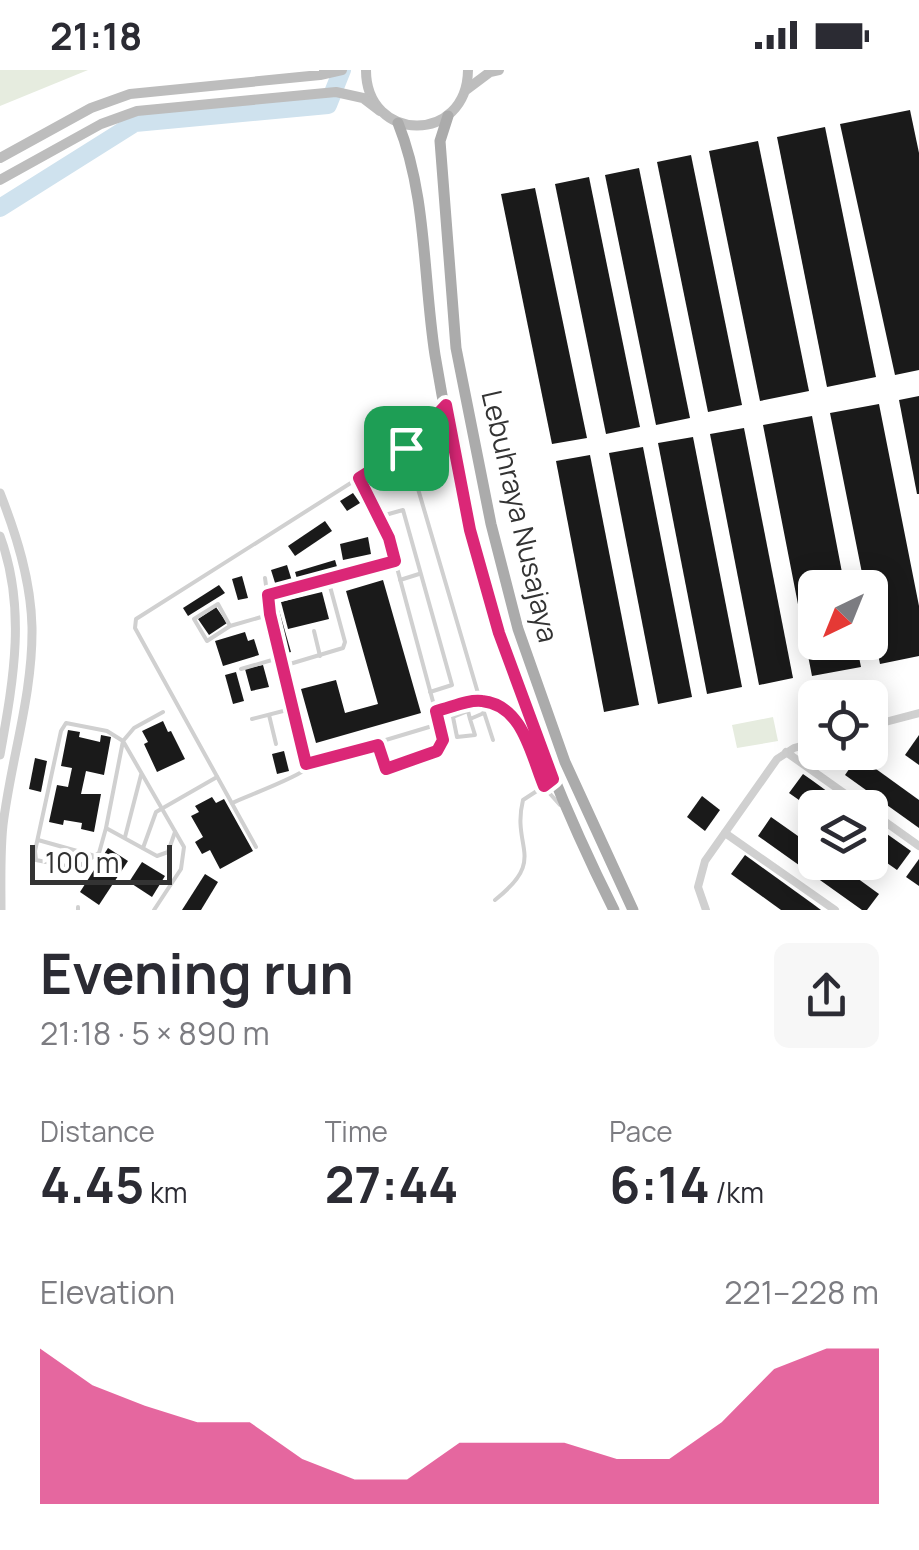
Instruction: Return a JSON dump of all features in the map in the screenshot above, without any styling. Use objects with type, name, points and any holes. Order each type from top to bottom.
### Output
[{"type":"main road","points":[[0,158],[91,108],[130,94],[342,70]]},
{"type":"main road","points":[[366,70],[369,94],[380,111]]},
{"type":"main road","points":[[0,180],[101,124],[136,110],[336,92],[363,98],[398,123],[432,124],[460,104],[468,70]]},
{"type":"main road","points":[[466,90],[499,70]]},
{"type":"main road","name":"Lebuhraya Nusajaya","points":[[448,116],[440,141],[456,348],[491,524],[518,629],[565,762],[633,910]]},
{"type":"main road","name":"Lebuhraya Nusajaya","points":[[398,123],[413,168],[435,354],[470,530],[499,633],[549,783],[569,816],[612,910]]},
{"type":"street","points":[[0,493],[28,586],[32,627],[30,672],[2,828],[0,910]]},
{"type":"street","points":[[0,536],[17,630],[15,672],[0,755]]},
{"type":"street","points":[[888,721],[919,713]]},
{"type":"street","points":[[908,715],[919,723]]},
{"type":"street","points":[[706,910],[700,896],[699,874],[777,759],[798,748]]},
{"type":"street","points":[[786,752],[840,790]]},
{"type":"street","points":[[888,824],[919,846]]},
{"type":"street","points":[[725,833],[835,910]]},
{"type":"lane","points":[[256,847],[135,628],[136,620],[406,448],[446,405]]},
{"type":"lane","points":[[406,448],[494,740]]},
{"type":"lane","points":[[359,478],[389,538],[442,746],[386,769],[378,745]]},
{"type":"lane","points":[[376,517],[403,510],[452,685],[430,692]]},
{"type":"lane","points":[[268,595],[395,561]]},
{"type":"lane","points":[[400,580],[421,574]]},
{"type":"lane","points":[[232,804],[306,773],[265,578]]},
{"type":"lane","points":[[282,666],[339,651],[345,642],[328,579]]},
{"type":"lane","points":[[230,626],[218,604],[194,619],[208,641],[230,626],[270,614]]},
{"type":"lane","points":[[314,632],[320,656]]},
{"type":"lane","points":[[240,669],[281,658]]},
{"type":"lane","points":[[436,711],[480,700],[502,706],[517,720],[549,783],[523,800],[524,870],[495,900]]},
{"type":"lane","points":[[252,720],[293,709]]},
{"type":"lane","points":[[154,910],[185,858],[184,847],[123,741],[107,731],[70,723],[63,726],[35,855],[40,862],[73,868],[95,856],[106,828],[123,741],[134,728],[163,712]]},
{"type":"lane","points":[[468,712],[470,719],[475,735],[457,738],[454,717],[468,712]]},
{"type":"lane","points":[[470,719],[484,713]]},
{"type":"lane","points":[[269,715],[276,744]]},
{"type":"lane","points":[[306,764],[438,724]]},
{"type":"lane","points":[[125,838],[141,774]]},
{"type":"lane","points":[[143,848],[152,818],[163,807],[218,777]]},
{"type":"lane","points":[[106,828],[164,856],[175,832]]},
{"type":"lane","points":[[38,840],[95,856]]},
{"type":"shaded area","points":[[0,70],[88,70],[0,106]]},
{"type":"shaded area","points":[[773,717],[778,741],[737,748],[732,725]]},
{"type":"building","points":[[910,110],[919,153],[919,370],[895,375],[840,124]]},
{"type":"building","points":[[825,127],[876,377],[827,387],[777,137]]},
{"type":"building","points":[[758,141],[809,391],[760,401],[709,151]]},
{"type":"building","points":[[691,155],[742,405],[708,412],[657,162]]},
{"type":"building","points":[[639,168],[690,418],[656,425],[605,175]]},
{"type":"building","points":[[589,177],[640,427],[606,434],[555,184]]},
{"type":"building","points":[[535,188],[587,438],[552,444],[501,194]]},
{"type":"building","points":[[919,396],[919,494],[917,494],[899,400]]},
{"type":"building","points":[[879,404],[919,606],[919,656],[880,664],[879,660],[888,660],[888,570],[861,570],[830,413]]},
{"type":"building","points":[[812,416],[842,570],[798,570],[798,604],[763,425]]},
{"type":"building","points":[[744,428],[793,678],[759,685],[710,434]]},
{"type":"building","points":[[693,437],[742,687],[707,694],[658,443]]},
{"type":"building","points":[[643,447],[692,697],[658,704],[609,453]]},
{"type":"building","points":[[590,455],[639,705],[604,712],[556,461]]},
{"type":"building","points":[[353,493],[360,503],[347,511],[340,501]]},
{"type":"building","points":[[325,521],[332,531],[295,556],[288,546]]},
{"type":"building","points":[[368,537],[371,554],[343,560],[340,544]]},
{"type":"building","points":[[335,560],[338,570],[298,582],[295,572]]},
{"type":"building","points":[[287,565],[292,581],[276,586],[271,570]]},
{"type":"building","points":[[242,576],[248,598],[238,600],[232,579]]},
{"type":"building","points":[[383,580],[421,713],[316,743],[301,689],[336,680],[345,713],[378,704],[346,591]]},
{"type":"building","points":[[219,585],[225,593],[188,616],[183,608]]},
{"type":"building","points":[[322,592],[329,619],[288,629],[281,602]]},
{"type":"building","points":[[216,607],[227,623],[209,635],[198,619]]},
{"type":"building","points":[[279,610],[291,652],[282,654],[271,612]]},
{"type":"building","points":[[245,632],[248,641],[254,639],[259,655],[223,666],[215,641]]},
{"type":"building","points":[[809,660],[860,660],[861,667],[812,676]]},
{"type":"building","points":[[263,665],[269,687],[251,691],[245,669]]},
{"type":"building","points":[[236,672],[244,701],[233,704],[225,675]]},
{"type":"building","points":[[163,721],[185,759],[157,772],[142,731]]},
{"type":"building","points":[[68,730],[100,742],[101,735],[111,737],[104,775],[86,771],[81,794],[101,794],[94,832],[81,829],[82,823],[49,822],[57,785],[68,787],[72,768],[61,766]]},
{"type":"building","points":[[919,735],[919,765],[905,755]]},
{"type":"building","points":[[284,751],[289,771],[277,774],[272,754]]},
{"type":"building","points":[[35,758],[47,761],[41,792],[29,789]]},
{"type":"building","points":[[848,770],[877,770],[919,800],[919,828],[888,806],[888,790],[866,790],[845,775]]},
{"type":"building","points":[[803,774],[825,790],[798,790],[798,799],[789,793]]},
{"type":"building","points":[[702,796],[720,810],[705,831],[687,817]]},
{"type":"building","points":[[212,797],[216,803],[224,799],[253,851],[220,869],[210,850],[202,854],[195,842],[203,837],[191,816],[199,812],[195,806]]},
{"type":"building","points":[[771,817],[798,836],[798,864],[758,836]]},
{"type":"building","points":[[888,835],[911,851],[897,870],[888,864]]},
{"type":"building","points":[[108,848],[128,861],[99,905],[80,892]]},
{"type":"building","points":[[745,855],[821,910],[781,910],[731,874]]},
{"type":"building","points":[[919,859],[919,886],[906,877]]},
{"type":"building","points":[[142,862],[165,876],[152,897],[129,882]]},
{"type":"building","points":[[205,874],[218,882],[201,910],[182,910]]},
{"type":"building","points":[[820,880],[860,880],[879,894],[867,910]]},
{"type":"waterway","points":[[0,208],[135,123],[328,105],[342,70]]},
{"type":"route","points":[[446,405],[470,530],[499,633],[553,779],[544,786],[517,720],[502,706],[480,700],[436,711],[443,740],[437,751],[386,769],[378,745],[306,764],[268,595],[395,561],[389,538],[359,478],[406,448],[446,405]]}]
